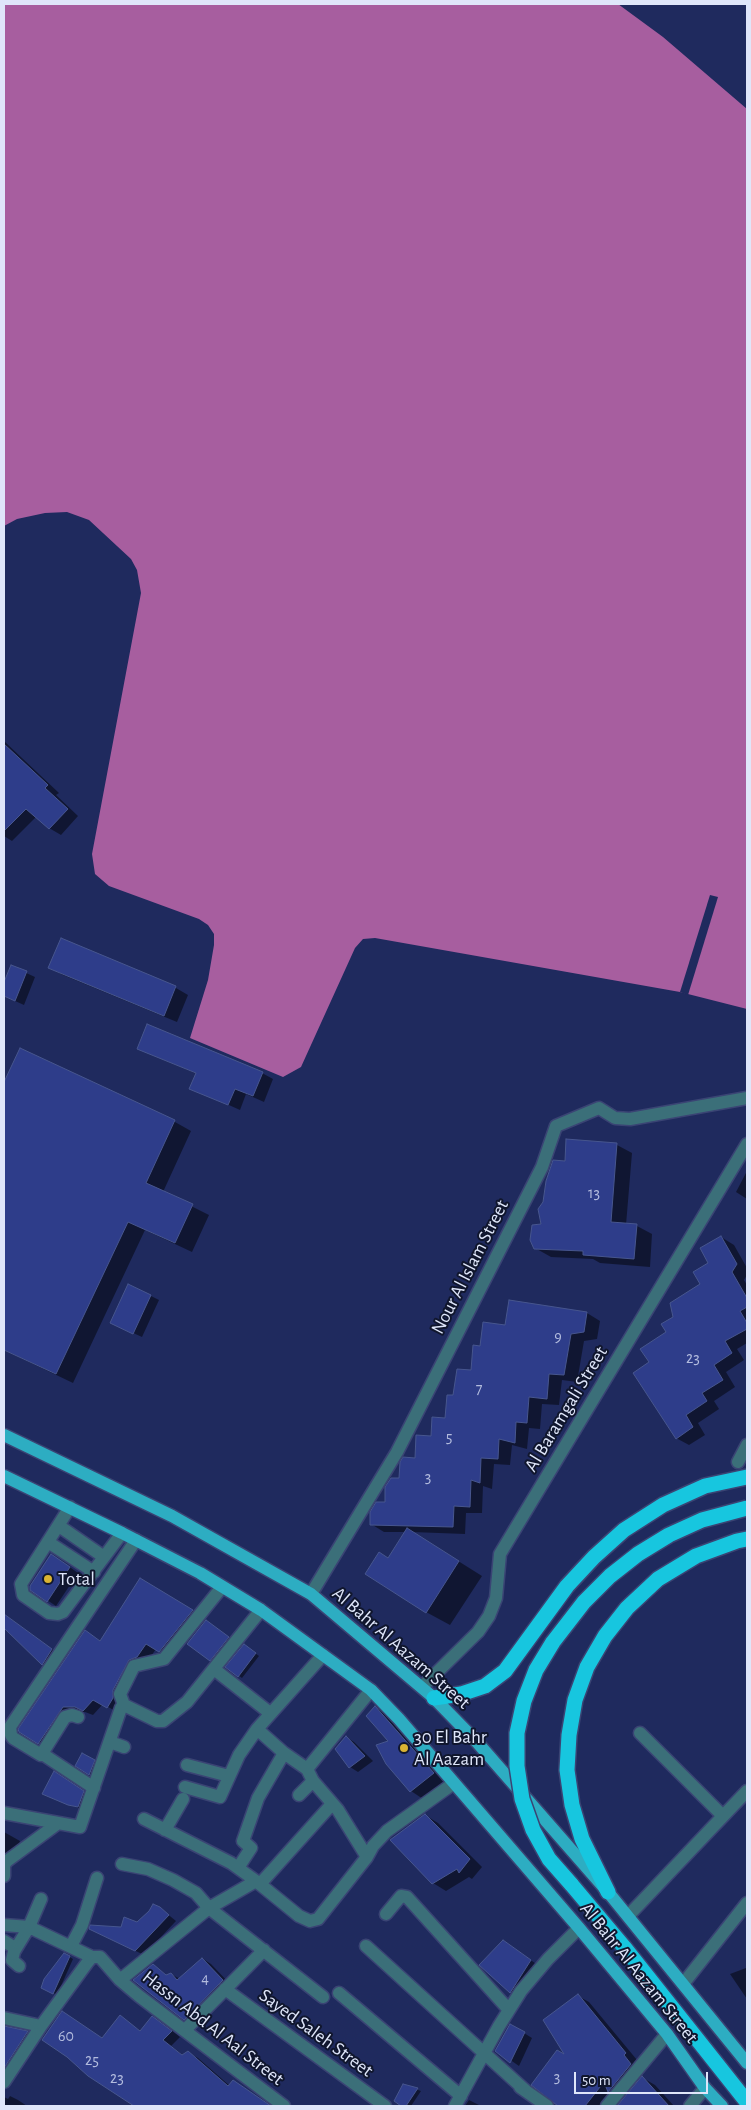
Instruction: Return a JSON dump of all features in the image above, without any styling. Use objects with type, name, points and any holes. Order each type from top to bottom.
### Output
[{"type":"highway","points":[[434,1698],[461,1694],[485,1686],[505,1671],[566,1586],[624,1530],[663,1505],[705,1486],[747,1477]]},
{"type":"highway","points":[[747,1508],[702,1520],[669,1535],[638,1554],[610,1576],[584,1602],[536,1670],[524,1701],[517,1733],[518,1774],[522,1799],[533,1830],[549,1859],[624,1947],[747,2102]]},
{"type":"highway","points":[[608,1892],[582,1839],[572,1805],[568,1770],[569,1735],[575,1700],[588,1667],[605,1636],[626,1608],[658,1579],[696,1556],[747,1539]]},
{"type":"main road","name":"Al Bahr Al Aazam Street","points":[[4,1435],[172,1516],[311,1594],[422,1687],[476,1741],[608,1892],[747,2064]]},
{"type":"main road","name":"Al Bahr Al Aazam Street","points":[[4,1476],[136,1540],[222,1586],[261,1610],[371,1690],[399,1719],[579,1928],[667,2034],[705,2088],[722,2106]]},
{"type":"street","name":"Nour Al Islam Street","points":[[311,1594],[397,1452],[542,1167],[556,1126],[599,1108],[615,1118],[630,1119],[747,1098]]},
{"type":"street","name":"Al Baramgali Street","points":[[422,1687],[478,1632],[489,1616],[496,1598],[500,1554],[747,1144]]},
{"type":"street","points":[[738,1462],[747,1444]]},
{"type":"street","points":[[70,1508],[21,1584],[23,1595],[49,1613],[58,1614],[63,1612],[122,1533]]},
{"type":"street","points":[[59,1526],[104,1558]]},
{"type":"street","points":[[94,1788],[44,1755],[13,1738],[10,1727],[136,1540]]},
{"type":"street","points":[[48,1542],[94,1572]]},
{"type":"street","points":[[222,1586],[164,1659],[134,1666],[120,1694],[124,1705],[157,1721],[163,1721],[187,1702],[261,1610]]},
{"type":"street","points":[[165,1830],[184,1793],[220,1797],[239,1755],[257,1729],[323,1655]]},
{"type":"street","points":[[214,1670],[270,1713]]},
{"type":"street","points":[[307,1769],[371,1690]]},
{"type":"street","points":[[4,1814],[80,1827],[121,1708],[124,1705]]},
{"type":"street","points":[[44,1755],[44,1750],[66,1717],[72,1715],[78,1717]]},
{"type":"street","points":[[257,1729],[284,1753],[307,1769],[313,1781],[332,1804],[367,1857]]},
{"type":"street","points":[[640,1733],[723,1816]]},
{"type":"street","points":[[110,1742],[124,1747]]},
{"type":"street","points":[[238,1868],[251,1848],[243,1842],[258,1798],[284,1753]]},
{"type":"street","points":[[187,1765],[229,1776]]},
{"type":"street","points":[[299,1795],[313,1781]]},
{"type":"street","points":[[144,1819],[238,1868],[299,1916],[310,1921],[318,1919],[386,1831],[454,1783]]},
{"type":"street","points":[[628,1916],[747,1791]]},
{"type":"street","points":[[120,1980],[209,1908],[258,1883],[332,1804]]},
{"type":"street","points":[[4,1876],[6,1861],[58,1824]]},
{"type":"street","points":[[122,1864],[148,1870],[173,1880],[196,1894],[209,1908],[323,1997]]},
{"type":"street","points":[[71,1946],[82,1925],[97,1878]]},
{"type":"street","points":[[386,1914],[401,1896],[407,1897],[509,2010]]},
{"type":"street","points":[[19,1966],[12,1960],[15,1950],[29,1927],[41,1898]]},
{"type":"street","points":[[682,1984],[747,1903]]},
{"type":"street","name":"Hassn Abd Al Aal Street","points":[[4,1925],[29,1927],[92,1957],[100,1958],[120,1980],[284,2106]]},
{"type":"street","points":[[339,1993],[458,2101],[521,1991],[548,1959],[579,1928]]},
{"type":"street","points":[[4,1941],[15,1950]]},
{"type":"street","points":[[366,1946],[483,2057],[547,2106]]},
{"type":"street","points":[[185,2030],[264,1950]]},
{"type":"street","points":[[4,2082],[8,2066],[41,2026],[92,1957]]},
{"type":"street","name":"Sayed Saleh Street","points":[[225,1990],[385,2106]]},
{"type":"street","points":[[4,2018],[41,2026]]},
{"type":"street","points":[[606,2106],[667,2034]]},
{"type":"street","points":[[690,2106],[705,2088]]},
{"type":"shaded area","points":[[4,4],[618,4],[663,37],[747,109],[747,1009],[680,992],[375,938],[363,939],[355,948],[301,1067],[283,1077],[190,1038],[208,980],[214,934],[208,925],[199,919],[109,886],[95,874],[92,854],[141,593],[137,570],[131,559],[89,520],[67,512],[45,513],[17,519],[4,526]]},
{"type":"pier","points":[[710,895],[718,897],[688,995],[680,992]]},
{"type":"building","points":[[4,744],[48,785],[45,788],[68,809],[49,829],[26,809],[4,831]]},
{"type":"building","points":[[61,938],[176,986],[164,1016],[48,968]]},
{"type":"building","points":[[11,965],[27,971],[15,1001],[4,996],[4,982]]},
{"type":"building","points":[[147,1024],[263,1072],[253,1096],[235,1089],[228,1105],[189,1089],[196,1073],[137,1049]]},
{"type":"building","points":[[20,1048],[175,1120],[146,1183],[193,1204],[175,1243],[128,1222],[56,1374],[4,1350],[4,1082]]},
{"type":"building","points":[[566,1139],[617,1143],[611,1222],[637,1224],[634,1259],[583,1255],[583,1251],[534,1249],[530,1240],[532,1225],[541,1224],[538,1209],[543,1202],[546,1181],[553,1160],[565,1161]]},
{"type":"building","points":[[721,1236],[737,1264],[732,1272],[747,1298],[747,1307],[740,1311],[747,1323],[747,1329],[725,1341],[732,1353],[714,1365],[723,1380],[702,1393],[707,1401],[686,1415],[693,1427],[676,1439],[633,1373],[649,1362],[640,1349],[666,1332],[661,1324],[673,1317],[670,1303],[700,1284],[693,1272],[708,1263],[700,1248]]},
{"type":"building","points":[[128,1284],[151,1295],[133,1334],[110,1323]]},
{"type":"building","points":[[509,1300],[587,1312],[584,1332],[571,1334],[564,1375],[549,1374],[547,1399],[529,1397],[527,1423],[516,1422],[515,1443],[499,1439],[498,1459],[481,1458],[480,1483],[471,1480],[470,1507],[454,1506],[453,1527],[370,1525],[370,1512],[376,1502],[385,1502],[385,1487],[391,1478],[399,1478],[400,1462],[403,1457],[415,1458],[416,1435],[431,1436],[432,1417],[445,1418],[447,1395],[453,1395],[457,1369],[471,1370],[473,1345],[480,1346],[483,1322],[505,1325]]},
{"type":"building","points":[[407,1528],[459,1561],[426,1613],[365,1574],[379,1552],[388,1558]]},
{"type":"building","name":"Total","points":[[51,1554],[70,1567],[47,1602],[30,1590],[30,1586]]},
{"type":"building","points":[[140,1578],[193,1610],[159,1652],[146,1644],[137,1657],[129,1660],[113,1690],[113,1698],[107,1708],[93,1700],[83,1711],[75,1707],[63,1707],[38,1744],[19,1732],[18,1729],[85,1630],[100,1641]]},
{"type":"building","points":[[4,1614],[52,1649],[42,1665],[4,1628]]},
{"type":"building","points":[[206,1620],[229,1637],[210,1661],[187,1644]]},
{"type":"building","points":[[244,1644],[256,1653],[238,1677],[225,1667]]},
{"type":"building","name":"30 El Bahr Al Aazam","points":[[375,1706],[434,1773],[410,1792],[386,1764],[376,1745],[388,1741],[366,1716]]},
{"type":"building","points":[[346,1736],[365,1756],[349,1768],[335,1749]]},
{"type":"building","points":[[82,1753],[95,1760],[89,1775],[75,1766]]},
{"type":"building","points":[[54,1771],[84,1791],[78,1807],[68,1805],[42,1794]]},
{"type":"building","points":[[425,1814],[470,1859],[459,1873],[457,1869],[432,1884],[390,1840]]},
{"type":"building","points":[[153,1904],[169,1915],[135,1951],[89,1929],[90,1925],[121,1927],[124,1917],[137,1922],[149,1911]]},
{"type":"building","points":[[503,1940],[531,1960],[510,1993],[479,1965]]},
{"type":"building","points":[[64,1953],[70,1956],[53,1994],[41,1988],[44,1979]]},
{"type":"building","points":[[202,1958],[223,1980],[184,2020],[133,1980],[153,1964],[166,1975],[171,1973],[177,1980]]},
{"type":"building","points":[[578,1994],[626,2053],[624,2055],[631,2064],[608,2092],[604,2082],[585,2106],[558,2106],[531,2085],[557,2050],[564,2054],[543,2020]]},
{"type":"building","points":[[62,2011],[102,2038],[120,2015],[140,2031],[152,2016],[172,2031],[163,2040],[182,2055],[188,2051],[228,2086],[233,2080],[271,2106],[134,2106],[88,2076],[67,2057],[42,2040]]},
{"type":"building","points":[[510,2024],[525,2032],[510,2063],[495,2051]]},
{"type":"building","points":[[4,2026],[28,2031],[4,2068]]},
{"type":"building","points":[[642,2076],[669,2106],[617,2106]]},
{"type":"building","points":[[403,2084],[418,2088],[406,2106],[401,2106],[394,2101]]},
{"type":"place","name":"Total","points":[[48,1579]]},
{"type":"place","name":"30 El Bahr Al Aazam","points":[[404,1748]]}]
